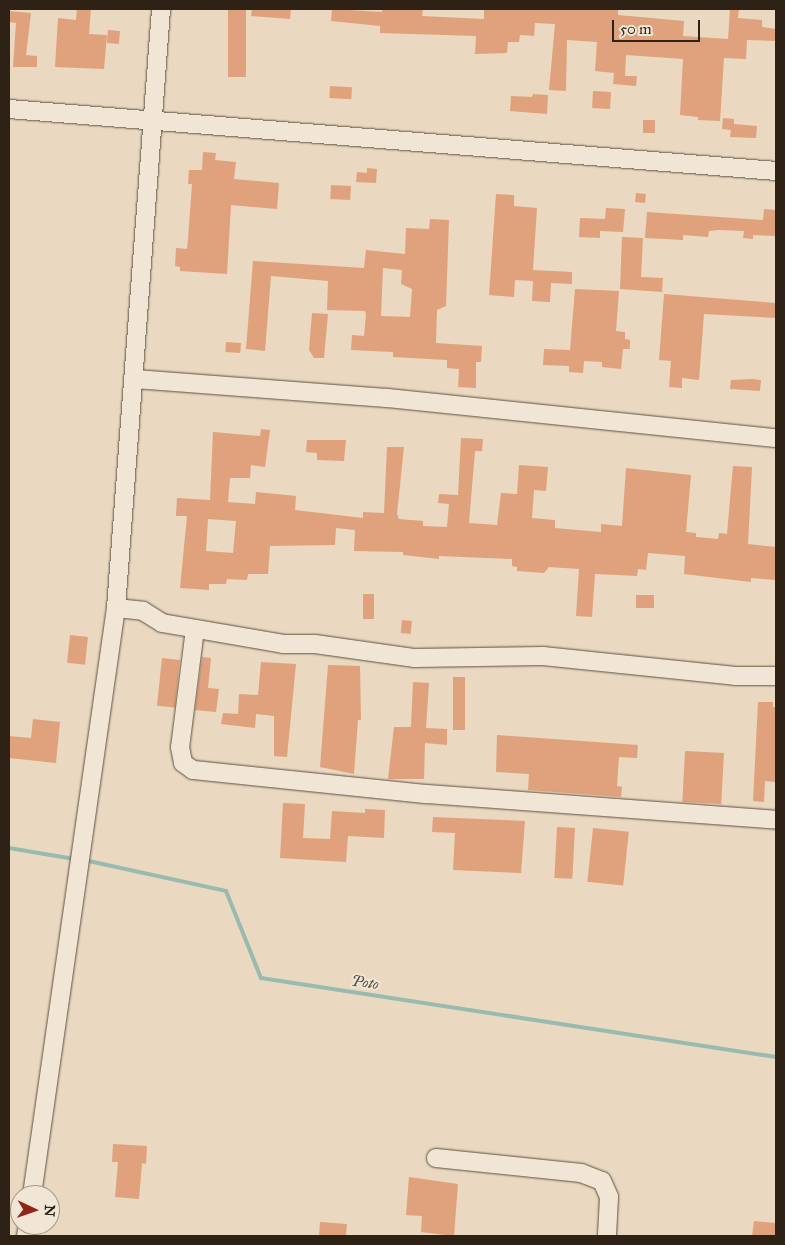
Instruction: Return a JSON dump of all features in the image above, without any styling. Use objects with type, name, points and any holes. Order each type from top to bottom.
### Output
[{"type":"street","points":[[33,1185],[116,608],[161,9]]},
{"type":"street","points":[[9,109],[776,171]]},
{"type":"street","points":[[134,379],[388,398],[776,438]]},
{"type":"street","points":[[116,608],[143,611],[162,623],[283,644],[315,644],[415,658],[543,656],[735,676],[776,676]]},
{"type":"street","points":[[195,629],[180,748],[183,763],[193,770],[426,794],[776,820]]},
{"type":"street","points":[[436,1158],[580,1173],[602,1180],[609,1197],[607,1236]]},
{"type":"building","points":[[77,9],[91,9],[89,34],[107,35],[104,69],[55,67],[58,18],[76,20]]},
{"type":"building","points":[[228,9],[246,9],[246,77],[228,77]]},
{"type":"building","points":[[252,9],[291,9],[290,19],[251,16]]},
{"type":"building","points":[[332,9],[382,12],[382,9],[423,9],[422,16],[484,19],[484,9],[618,10],[618,15],[684,21],[683,36],[728,39],[730,9],[739,9],[738,18],[762,20],[762,27],[776,29],[776,41],[747,40],[746,59],[724,58],[720,121],[698,120],[698,117],[680,115],[683,59],[626,55],[625,76],[637,76],[636,86],[613,84],[614,73],[595,71],[597,42],[567,40],[566,91],[549,90],[555,24],[535,23],[534,36],[520,35],[519,42],[508,42],[507,53],[475,54],[476,36],[380,33],[380,26],[331,21]]},
{"type":"building","points":[[9,11],[31,13],[26,55],[37,56],[37,67],[13,67],[16,23],[9,22]]},
{"type":"building","points":[[108,30],[120,31],[119,44],[107,43]]},
{"type":"building","points":[[330,86],[352,87],[351,99],[329,98]]},
{"type":"building","points":[[593,91],[611,92],[610,109],[592,108]]},
{"type":"building","points":[[533,94],[548,95],[547,114],[510,111],[511,96],[532,97]]},
{"type":"building","points":[[723,118],[734,119],[734,124],[757,126],[756,138],[730,137],[731,130],[722,129]]},
{"type":"building","points":[[643,120],[655,120],[655,133],[643,133]]},
{"type":"building","points":[[203,152],[216,153],[215,160],[236,162],[234,179],[279,183],[277,209],[231,205],[227,274],[180,271],[180,267],[175,266],[176,248],[187,249],[192,184],[188,184],[189,170],[202,170]]},
{"type":"building","points":[[367,168],[377,169],[376,183],[356,182],[357,172],[367,173]]},
{"type":"building","points":[[331,185],[351,186],[350,200],[330,199]]},
{"type":"building","points":[[636,193],[646,194],[645,203],[635,202]]},
{"type":"building","points":[[496,194],[514,195],[514,206],[537,208],[533,270],[572,272],[572,284],[551,283],[550,302],[532,301],[533,281],[515,280],[514,297],[489,295]]},
{"type":"building","points":[[606,208],[625,209],[623,232],[600,231],[600,238],[579,237],[580,218],[605,219]]},
{"type":"building","points":[[764,209],[776,210],[776,236],[753,235],[753,239],[743,238],[744,231],[719,230],[709,231],[708,237],[683,235],[683,240],[645,238],[647,212],[763,220]]},
{"type":"building","points":[[430,219],[449,220],[446,306],[437,310],[436,343],[482,346],[481,362],[476,362],[476,388],[458,387],[459,369],[447,368],[447,360],[393,357],[393,352],[351,350],[352,335],[364,336],[365,311],[327,310],[328,281],[271,276],[265,351],[246,349],[253,261],[364,268],[366,250],[405,254],[406,228],[429,229]],"holes":[[[383,268],[402,270],[401,284],[412,289],[410,317],[381,316]]]},
{"type":"building","points":[[622,237],[643,238],[641,277],[663,278],[662,292],[620,289]]},
{"type":"building","points":[[575,289],[619,291],[616,331],[625,332],[625,339],[630,340],[630,349],[623,349],[621,369],[602,367],[602,362],[584,361],[583,373],[569,372],[569,366],[543,365],[544,349],[570,350]]},
{"type":"building","points":[[664,294],[776,303],[776,318],[704,314],[699,380],[682,378],[682,388],[669,387],[671,361],[659,360]]},
{"type":"building","points":[[312,313],[328,314],[324,358],[314,358],[309,350]]},
{"type":"building","points":[[226,342],[241,343],[240,353],[225,352]]},
{"type":"building","points":[[731,380],[761,380],[760,391],[730,389]]},
{"type":"building","points":[[261,429],[270,430],[265,467],[251,465],[250,478],[230,478],[228,502],[255,504],[256,492],[296,496],[295,510],[363,518],[363,512],[384,513],[387,447],[404,447],[397,514],[399,519],[423,521],[423,526],[447,527],[449,504],[438,503],[439,494],[458,495],[461,438],[483,439],[482,451],[475,451],[469,523],[497,525],[501,493],[517,494],[519,465],[548,467],[546,491],[534,490],[532,518],[555,520],[555,528],[601,532],[601,524],[622,526],[626,468],[691,475],[686,532],[696,533],[696,537],[718,539],[719,533],[727,534],[733,466],[752,467],[748,544],[776,547],[776,580],[751,578],[751,582],[684,574],[685,556],[648,553],[646,570],[638,569],[637,576],[595,574],[592,617],[576,616],[579,569],[549,567],[544,573],[517,571],[517,567],[512,566],[512,559],[439,556],[439,559],[403,555],[403,552],[354,551],[355,530],[336,528],[335,545],[270,546],[268,574],[248,574],[247,580],[227,579],[226,584],[209,584],[209,590],[180,588],[187,516],[176,516],[177,498],[210,500],[213,432],[260,436]],"holes":[[[208,519],[236,521],[233,553],[206,551]]]},
{"type":"building","points":[[307,440],[346,440],[344,461],[317,460],[317,453],[306,452]]},
{"type":"building","points":[[363,594],[374,594],[374,619],[363,619]]},
{"type":"building","points":[[636,595],[654,595],[654,608],[636,608]]},
{"type":"building","points":[[402,620],[412,621],[411,634],[401,633]]},
{"type":"building","points":[[70,635],[88,637],[85,665],[67,663]]},
{"type":"building","points":[[202,657],[211,658],[208,688],[219,689],[216,712],[195,710]]},
{"type":"building","points":[[162,658],[180,660],[175,708],[157,706]]},
{"type":"building","points":[[261,662],[296,664],[287,757],[274,756],[274,716],[256,714],[255,728],[221,724],[223,713],[238,714],[239,694],[258,695]]},
{"type":"building","points":[[328,665],[360,666],[361,720],[358,720],[354,774],[320,767]]},
{"type":"building","points":[[453,677],[465,677],[465,730],[453,730]]},
{"type":"building","points":[[413,682],[429,683],[426,728],[447,729],[447,745],[425,743],[424,779],[388,779],[394,727],[411,727]]},
{"type":"building","points":[[758,702],[773,702],[773,707],[776,707],[776,782],[765,781],[764,802],[753,801]]},
{"type":"building","points":[[33,719],[60,722],[56,763],[9,758],[9,736],[31,738]]},
{"type":"building","points":[[497,735],[638,745],[637,758],[619,757],[617,786],[622,787],[621,797],[528,790],[529,774],[496,772]]},
{"type":"building","points":[[685,751],[724,753],[721,804],[682,802]]},
{"type":"building","points":[[283,803],[305,804],[303,838],[330,839],[332,811],[365,813],[365,809],[385,810],[384,838],[348,836],[346,862],[280,858]]},
{"type":"building","points":[[433,817],[525,821],[521,873],[453,870],[455,833],[432,832]]},
{"type":"building","points":[[557,827],[575,828],[572,879],[554,878]]},
{"type":"building","points":[[593,828],[629,832],[623,885],[587,882]]},
{"type":"building","points":[[113,1144],[147,1146],[146,1164],[142,1163],[139,1199],[115,1197],[118,1162],[112,1162]]},
{"type":"building","points":[[409,1177],[458,1184],[454,1236],[421,1232],[422,1216],[406,1215]]},
{"type":"building","points":[[754,1221],[776,1223],[776,1236],[752,1236]]},
{"type":"building","points":[[320,1222],[347,1224],[346,1236],[319,1236]]},
{"type":"waterway","name":"Poto","points":[[9,848],[74,859]]},
{"type":"waterway","name":"Poto","points":[[84,860],[226,891],[261,978],[776,1057]]}]
